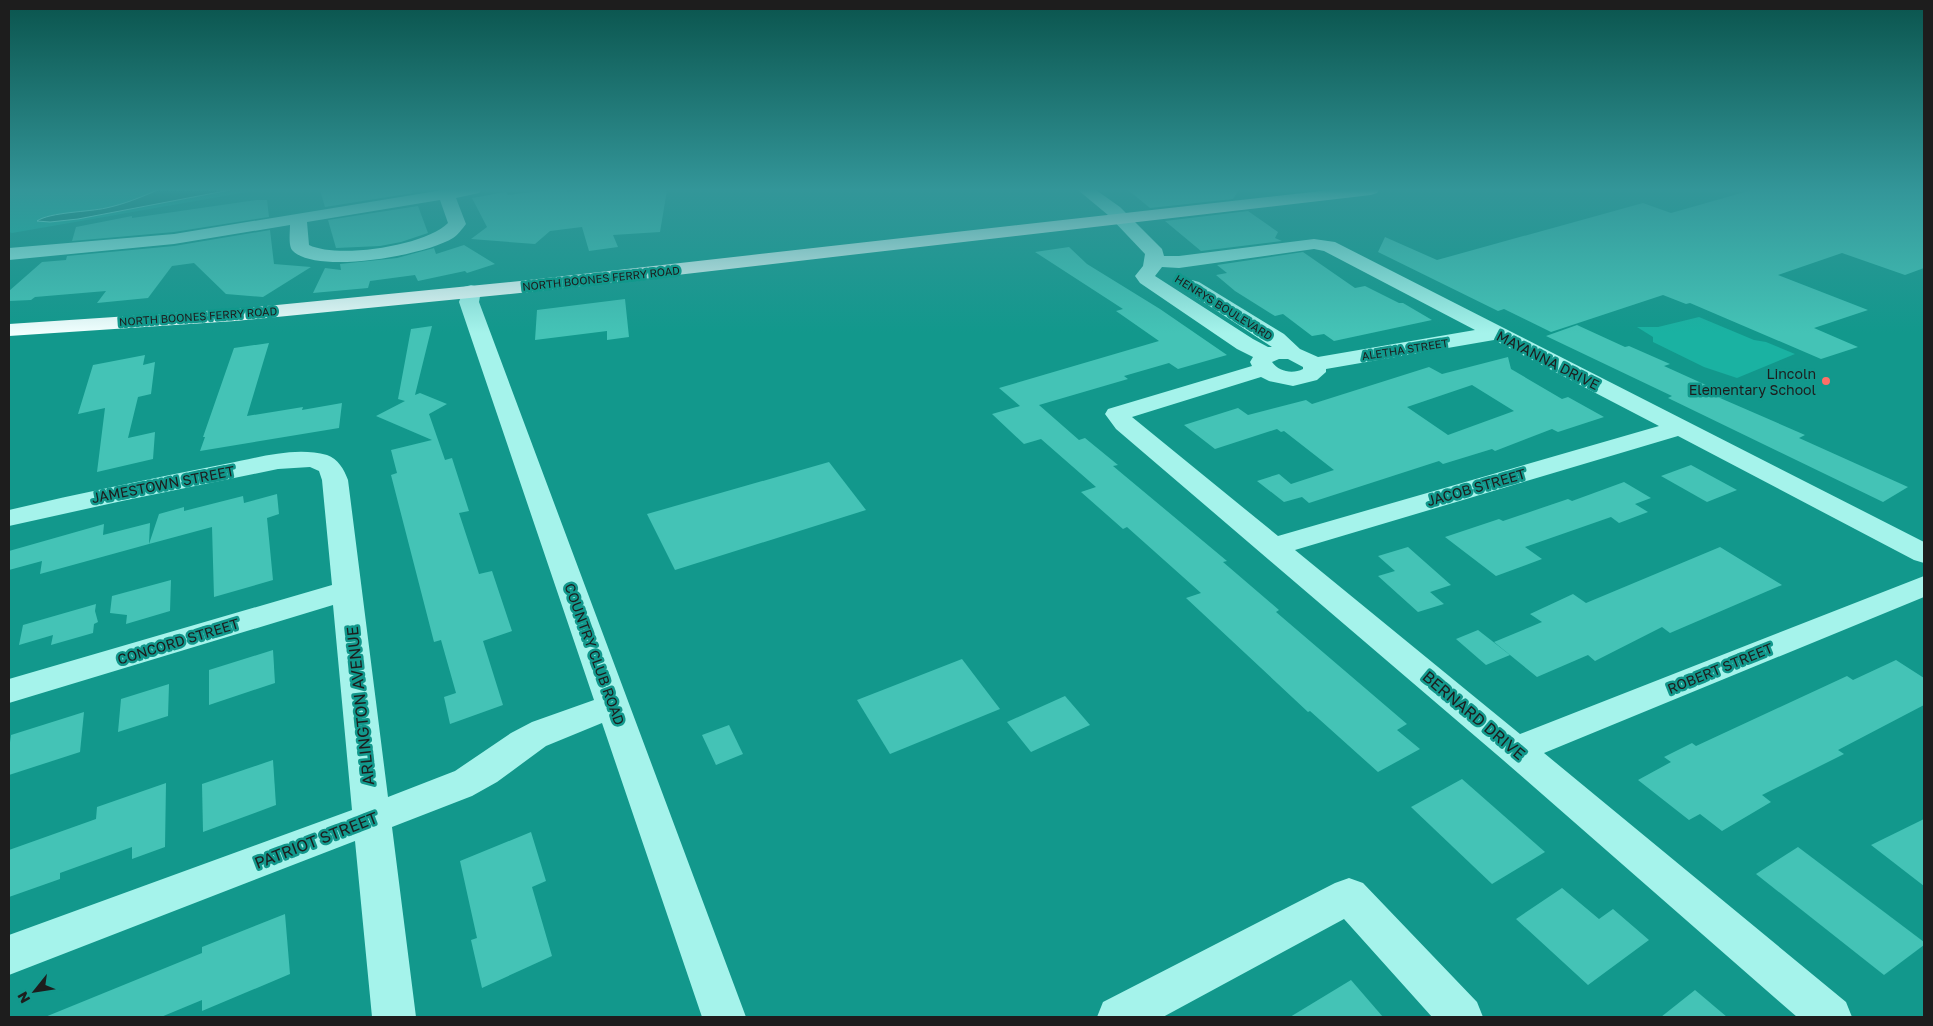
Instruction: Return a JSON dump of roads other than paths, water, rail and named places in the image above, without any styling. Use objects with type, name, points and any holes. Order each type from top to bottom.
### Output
[{"type":"main road","name":"NORTH BOONES FERRY ROAD","points":[[9,330],[230,315],[830,254],[964,238]]},
{"type":"street","points":[[9,254],[179,238]]},
{"type":"street","points":[[299,238],[300,248],[304,252],[335,256],[400,250],[434,242],[440,238]]},
{"type":"street","name":"HENRYS BOULEVARD","points":[[1141,238],[1155,253],[1154,264],[1145,276],[1147,279],[1245,344],[1265,362]]},
{"type":"street","name":"MAYANNA DRIVE","points":[[1154,264],[1314,244],[1325,245],[1924,554]]},
{"type":"street","name":"HENRYS BOULEVARD","points":[[1154,264],[1276,339],[1292,353]]},
{"type":"street","name":"COUNTRY CLUB ROAD","points":[[471,291],[468,302],[724,1017]]},
{"type":"street","name":"ALETHA STREET","points":[[1314,364],[1496,333]]},
{"type":"street","points":[[1275,353],[1292,353],[1314,364],[1315,372],[1310,376],[1297,379],[1273,375],[1265,362],[1275,353]]},
{"type":"street","name":"BERNARD DRIVE","points":[[1265,362],[1117,414],[1125,424],[1516,750],[1830,1017]]},
{"type":"street","name":"JACOB STREET","points":[[1273,547],[1680,428]]},
{"type":"street","name":"JAMESTOWN STREET","points":[[9,518],[160,484],[265,464],[296,460],[319,461]]},
{"type":"street","name":"ARLINGTON AVENUE","points":[[319,461],[332,470],[335,480],[394,1017]]},
{"type":"street","name":"ROBERT STREET","points":[[1516,750],[1924,586]]},
{"type":"street","name":"CONCORD STREET","points":[[9,691],[348,590]]},
{"type":"street","name":"PATRIOT STREET","points":[[9,955],[459,786],[477,778],[524,743],[540,734],[614,706]]},
{"type":"street","points":[[1119,1017],[1349,896],[1461,1017]]},
{"type":"place","name":"Lincoln Elementary School","points":[[1826,381]]}]
